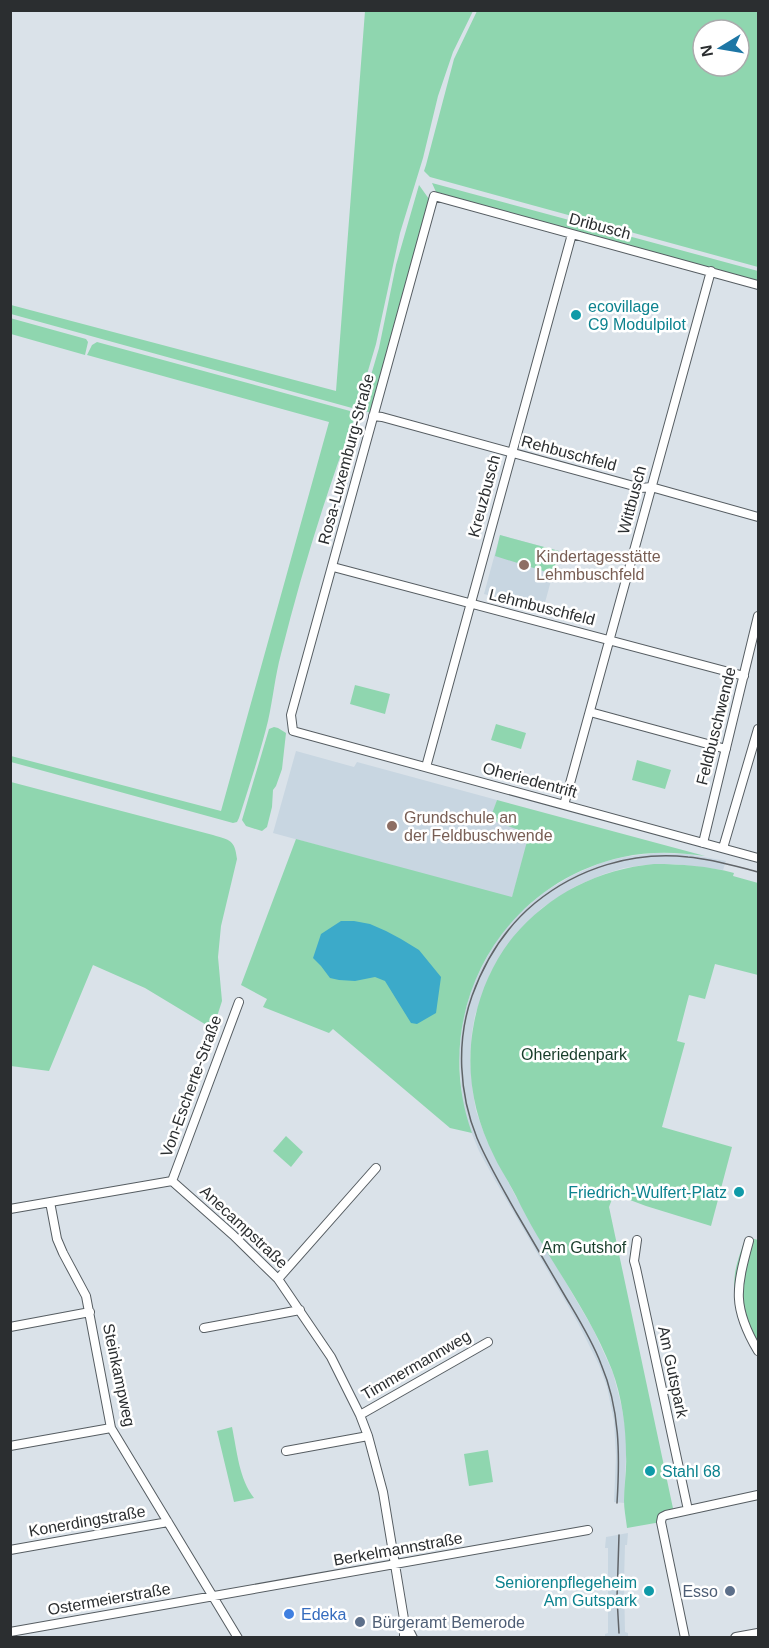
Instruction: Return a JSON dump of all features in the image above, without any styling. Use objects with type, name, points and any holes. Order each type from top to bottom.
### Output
[{"type":"main road","points":[[736,1638],[759,1634]]},
{"type":"street","name":"Dribusch","points":[[434,196],[759,285]]},
{"type":"street","name":"Rosa-Luxemburg-Straße","points":[[293,731],[291,715],[434,196]]},
{"type":"street","name":"Kreuzbusch","points":[[426,767],[572,234]]},
{"type":"street","name":"Wittbusch","points":[[564,805],[711,272]]},
{"type":"street","name":"Rehbuschfeld","points":[[373,416],[641,488],[651,487],[759,517]]},
{"type":"street","name":"Lehmbuschfeld","points":[[333,567],[744,676]]},
{"type":"street","name":"Feldbuschwende","points":[[703,843],[759,616]]},
{"type":"street","points":[[590,712],[726,749]]},
{"type":"street","points":[[723,848],[759,729]]},
{"type":"street","name":"Oheriedentrift","points":[[293,731],[759,858]]},
{"type":"street","name":"Von-Escherte-Straße","points":[[172,1181],[239,1002]]},
{"type":"street","points":[[278,1279],[376,1168]]},
{"type":"street","points":[[10,1209],[172,1181]]},
{"type":"street","name":"Anecampstraße","points":[[172,1181],[278,1279],[331,1357],[360,1415],[383,1492],[404,1619],[404,1638]]},
{"type":"street","name":"Steinkampweg","points":[[50,1202],[57,1239],[86,1296],[111,1428],[238,1638]]},
{"type":"street","name":"Am Gutspark","points":[[637,1240],[634,1261],[688,1510]]},
{"type":"street","points":[[749,1241],[740,1274],[738,1303],[744,1325],[759,1351]]},
{"type":"street","points":[[204,1328],[300,1310]]},
{"type":"street","points":[[10,1327],[90,1312]]},
{"type":"street","name":"Timmermannweg","points":[[360,1415],[488,1342]]},
{"type":"street","points":[[10,1446],[111,1428]]},
{"type":"street","points":[[286,1451],[368,1436]]},
{"type":"street","points":[[685,1638],[661,1522],[662,1517],[759,1495]]},
{"type":"street","name":"Konerdingstraße","points":[[10,1550],[168,1522]]},
{"type":"street","name":"Berkelmannstraße","points":[[213,1597],[588,1530]]},
{"type":"street","name":"Ostermeierstraße","points":[[10,1632],[213,1597]]},
{"type":"street","name":"Anecampstraße","points":[[404,1619],[412,1638]]},
{"type":"shaded area","name":"Kindertagesstätte Lehmbuschfeld","points":[[500,535],[559,551],[543,610],[484,594]]},
{"type":"shaded area","name":"Grundschule an der Feldbuschwende","points":[[296,751],[354,767],[357,762],[497,800],[491,819],[530,833],[512,898],[273,833]]},
{"type":"shaded area","points":[[655,853],[687,854],[726,861],[723,870],[675,864],[624,868],[576,886],[542,908],[514,937],[490,974],[475,1015],[470,1058],[476,1111],[487,1141],[516,1197],[593,1329],[613,1373],[626,1432],[624,1503],[614,1502],[616,1456],[614,1421],[607,1387],[599,1365],[578,1323],[479,1151],[468,1124],[462,1098],[459,1053],[463,1018],[473,984],[490,951],[518,914],[546,891],[573,875],[603,862]]},
{"type":"shaded area","points":[[628,1533],[627,1545],[625,1545],[624,1581],[625,1632],[628,1633],[628,1637],[605,1637],[608,1633],[606,1537]]},
{"type":"green space","points":[[365,11],[473,11],[453,52],[438,96],[423,158],[400,233],[376,344],[356,406],[352,408],[11,314],[11,305],[336,391]]},
{"type":"green space","points":[[477,11],[758,11],[758,267],[430,177],[424,171],[454,59]]},
{"type":"green space","points":[[432,183],[758,271],[758,281],[436,192]]},
{"type":"green space","points":[[419,185],[429,199],[371,413],[362,410],[362,406],[379,348],[396,265]]},
{"type":"green space","points":[[10,318],[86,339],[88,342],[85,355],[11,334]]},
{"type":"green space","points":[[97,342],[350,411],[353,415],[354,419],[323,506],[297,594],[279,662],[265,733],[237,822],[233,823],[11,762],[11,756],[221,811],[329,422],[87,355],[92,345]]},
{"type":"green space","points":[[500,535],[559,551],[553,574],[495,556]]},
{"type":"green space","points":[[355,685],[390,694],[385,714],[350,704]]},
{"type":"green space","points":[[496,724],[526,733],[521,749],[491,740]]},
{"type":"green space","points":[[274,727],[286,733],[282,769],[273,790],[267,827],[262,831],[246,826],[242,820],[269,729]]},
{"type":"green space","points":[[637,760],[671,770],[665,789],[632,780]]},
{"type":"green space","points":[[11,782],[213,835],[233,844],[237,859],[221,926],[218,957],[222,1001],[213,1029],[145,988],[93,965],[49,1071],[11,1066]]},
{"type":"green space","points":[[497,800],[705,856],[674,853],[643,854],[623,857],[579,872],[541,895],[509,925],[485,960],[468,1000],[460,1043],[461,1088],[472,1133],[450,1128],[333,1029],[329,1033],[263,1007],[267,999],[241,985],[296,839],[512,897],[529,834],[490,819]]},
{"type":"green space","name":"Oheriedenpark","points":[[654,864],[714,869],[734,873],[733,876],[758,883],[758,975],[715,964],[705,999],[689,995],[677,1041],[685,1043],[662,1127],[732,1147],[711,1226],[614,1194],[609,1207],[674,1513],[661,1522],[627,1528],[624,1501],[626,1466],[623,1412],[612,1370],[591,1325],[539,1239],[496,1161],[476,1108],[470,1057],[474,1023],[488,978],[499,957],[527,922],[542,908],[576,886],[614,871]]},
{"type":"green space","points":[[286,1136],[303,1152],[291,1167],[273,1151]]},
{"type":"green space","points":[[746,1237],[758,1240],[758,1357],[747,1338],[736,1307],[735,1273]]},
{"type":"green space","points":[[232,1427],[242,1474],[254,1498],[234,1502],[217,1431]]},
{"type":"green space","points":[[488,1450],[493,1482],[469,1486],[464,1454]]},
{"type":"water","points":[[341,921],[370,924],[419,950],[441,977],[436,1013],[417,1024],[411,1023],[385,981],[375,977],[355,981],[330,978],[313,958],[321,934]]},
{"type":"tram line","points":[[617,1503],[617,1432],[612,1398],[601,1364],[584,1329],[481,1148],[471,1121],[466,1104],[462,1067],[467,1013],[483,970],[506,933],[524,912],[569,880],[588,871],[627,860],[667,856],[706,859],[758,872]]},
{"type":"tram line","points":[[619,1535],[617,1598],[619,1633]]},
{"type":"place","name":"ecovillage C9 Modulpilot","points":[[576,315]]},
{"type":"place","name":"Kindertagesstätte Lehmbuschfeld","points":[[524,565]]},
{"type":"place","name":"Grundschule an der Feldbuschwende","points":[[392,826]]},
{"type":"place","name":"Friedrich-Wulfert-Platz","points":[[739,1192]]},
{"type":"place","name":"Stahl 68","points":[[650,1471]]},
{"type":"place","name":"Seniorenpflegeheim Am Gutspark","points":[[649,1591]]},
{"type":"place","name":"Esso","points":[[730,1591]]},
{"type":"place","name":"Edeka","points":[[289,1614]]},
{"type":"place","name":"Bürgeramt Bemerode","points":[[360,1622]]},
{"type":"park label","name":"Am Gutshof","points":[[584,1247]]}]
